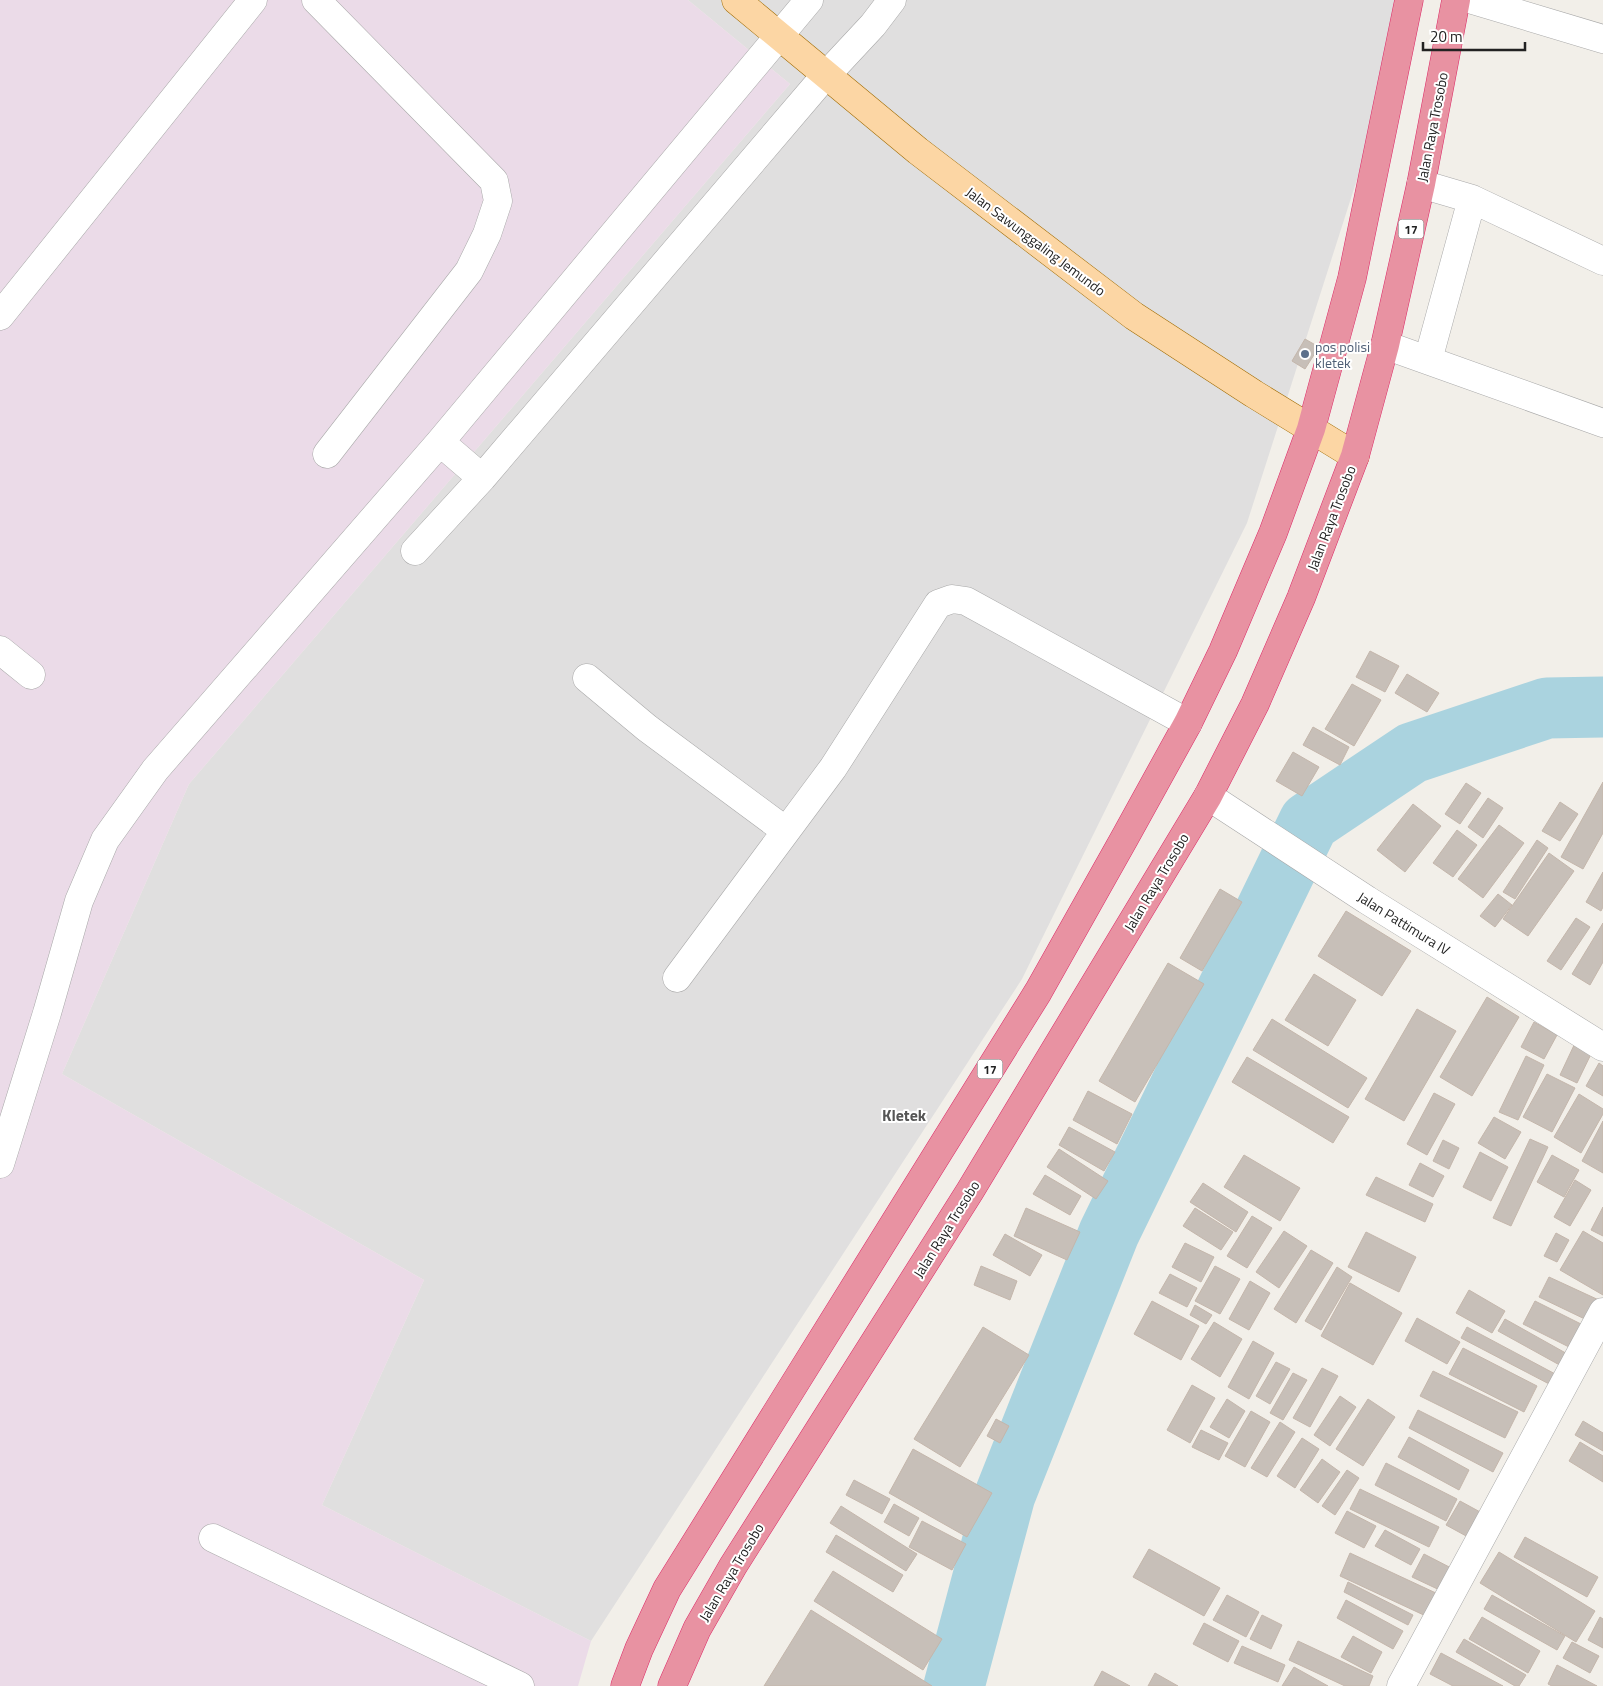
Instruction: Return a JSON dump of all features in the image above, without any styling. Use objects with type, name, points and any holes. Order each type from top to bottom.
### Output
[{"type":"highway","name":"17","points":[[625,1686],[639,1649],[667,1589],[1038,992],[1188,723],[1223,651],[1269,542],[1311,430],[1352,278],[1409,0]]},
{"type":"highway","name":"Jalan Raya Trosobo","points":[[672,1686],[698,1629],[733,1566],[970,1191],[1208,796],[1254,704],[1301,598],[1355,456],[1385,345],[1421,184],[1456,0]]},
{"type":"main road","name":"Jalan Sawunggaling Jemundo","points":[[736,0],[918,151],[1134,316],[1311,430],[1355,456]]},
{"type":"street","points":[[0,316],[253,0]]},
{"type":"street","points":[[316,0],[494,181],[498,201],[487,234],[469,271],[327,454]]},
{"type":"street","points":[[415,551],[462,461],[784,39],[809,0]]},
{"type":"street","points":[[0,1164],[47,1014],[79,901],[105,840],[155,770],[462,461],[822,71],[873,25],[892,0]]},
{"type":"street","points":[[1473,0],[1603,39]]},
{"type":"street","points":[[1421,184],[1472,199],[1603,261]]},
{"type":"street","points":[[1428,360],[1472,199]]},
{"type":"street","points":[[1385,345],[1603,423]]},
{"type":"street","points":[[677,978],[833,768],[938,604],[952,598],[966,601],[1188,723]]},
{"type":"street","points":[[0,650],[31,675]]},
{"type":"street","points":[[587,678],[647,728],[786,831]]},
{"type":"street","name":"Jalan Pattimura IV","points":[[1208,796],[1367,900],[1603,1047]]},
{"type":"street","points":[[1401,1686],[1603,1312]]},
{"type":"street","points":[[213,1538],[520,1686]]},
{"type":"shaded area","points":[[0,0],[688,0],[790,84],[189,784],[62,1074],[424,1280],[322,1505],[591,1641],[578,1686],[0,1686]]},
{"type":"shaded area","points":[[688,0],[1405,0],[1392,70],[1247,523],[1022,979],[591,1641],[322,1505],[424,1280],[62,1074],[189,784],[790,84]]},
{"type":"building","name":"pos polisi kletek","points":[[1305,339],[1319,347],[1305,369],[1292,361]]},
{"type":"building","points":[[1370,651],[1399,666],[1385,692],[1356,677]]},
{"type":"building","points":[[1407,674],[1439,693],[1427,712],[1395,693]]},
{"type":"building","points":[[1352,684],[1381,700],[1354,746],[1325,729]]},
{"type":"building","points":[[1313,727],[1349,747],[1340,765],[1303,745]]},
{"type":"building","points":[[1293,752],[1319,767],[1302,796],[1276,781]]},
{"type":"building","points":[[1603,782],[1603,833],[1583,869],[1561,857]]},
{"type":"building","points":[[1466,783],[1481,793],[1460,824],[1445,814]]},
{"type":"building","points":[[1488,798],[1503,808],[1483,838],[1468,827]]},
{"type":"building","points":[[1560,802],[1578,814],[1560,841],[1542,831]]},
{"type":"building","points":[[1413,804],[1441,826],[1405,872],[1377,850]]},
{"type":"building","points":[[1499,825],[1524,843],[1483,898],[1458,879]]},
{"type":"building","points":[[1457,830],[1477,845],[1453,877],[1433,863]]},
{"type":"building","points":[[1537,840],[1548,848],[1515,899],[1503,892]]},
{"type":"building","points":[[1549,853],[1574,871],[1528,936],[1503,919]]},
{"type":"building","points":[[1603,872],[1603,907],[1601,911],[1586,902]]},
{"type":"building","points":[[1220,889],[1242,902],[1202,971],[1180,958]]},
{"type":"building","points":[[1498,894],[1512,905],[1495,927],[1480,916]]},
{"type":"building","points":[[1346,911],[1411,951],[1382,996],[1318,956]]},
{"type":"building","points":[[1576,918],[1590,927],[1561,970],[1547,961]]},
{"type":"building","points":[[1603,923],[1603,962],[1590,985],[1572,974]]},
{"type":"building","points":[[1168,963],[1204,984],[1135,1102],[1099,1081]]},
{"type":"building","points":[[1314,974],[1356,1000],[1328,1046],[1285,1020]]},
{"type":"building","points":[[1487,997],[1519,1017],[1472,1096],[1440,1077]]},
{"type":"building","points":[[1417,1009],[1456,1031],[1404,1121],[1365,1099]]},
{"type":"building","points":[[1272,1019],[1367,1078],[1348,1108],[1253,1050]]},
{"type":"building","points":[[1534,1022],[1557,1035],[1544,1059],[1521,1047]]},
{"type":"building","points":[[1576,1041],[1593,1050],[1577,1083],[1560,1075]]},
{"type":"building","points":[[1526,1056],[1544,1065],[1518,1120],[1499,1112]]},
{"type":"building","points":[[1247,1057],[1349,1117],[1333,1143],[1232,1082]]},
{"type":"building","points":[[1599,1063],[1603,1066],[1603,1096],[1586,1086]]},
{"type":"building","points":[[1547,1074],[1575,1088],[1552,1132],[1523,1117]]},
{"type":"building","points":[[1088,1091],[1132,1114],[1117,1144],[1073,1120]]},
{"type":"building","points":[[1434,1093],[1455,1104],[1427,1155],[1407,1144]]},
{"type":"building","points":[[1579,1094],[1603,1109],[1603,1114],[1581,1153],[1554,1137]]},
{"type":"building","points":[[1494,1117],[1521,1132],[1505,1159],[1478,1143]]},
{"type":"building","points":[[1603,1121],[1603,1173],[1582,1161]]},
{"type":"building","points":[[1069,1127],[1115,1152],[1104,1171],[1059,1145]]},
{"type":"building","points":[[1530,1139],[1548,1147],[1511,1226],[1493,1218]]},
{"type":"building","points":[[1443,1140],[1459,1148],[1449,1169],[1433,1161]]},
{"type":"building","points":[[1059,1149],[1108,1181],[1096,1199],[1047,1167]]},
{"type":"building","points":[[1480,1152],[1508,1167],[1491,1201],[1463,1187]]},
{"type":"building","points":[[1244,1155],[1300,1188],[1280,1221],[1224,1187]]},
{"type":"building","points":[[1552,1155],[1579,1170],[1564,1197],[1537,1182]]},
{"type":"building","points":[[1420,1163],[1444,1176],[1433,1197],[1409,1185]]},
{"type":"building","points":[[1045,1175],[1081,1196],[1070,1215],[1033,1194]]},
{"type":"building","points":[[1376,1177],[1433,1204],[1425,1222],[1366,1195]]},
{"type":"building","points":[[1575,1180],[1591,1190],[1570,1226],[1554,1217]]},
{"type":"building","points":[[1203,1183],[1248,1212],[1236,1232],[1190,1202]]},
{"type":"building","points":[[1603,1207],[1603,1236],[1591,1230]]},
{"type":"building","points":[[1026,1208],[1080,1232],[1067,1260],[1014,1236]]},
{"type":"building","points":[[1195,1208],[1233,1232],[1221,1250],[1183,1226]]},
{"type":"building","points":[[1252,1216],[1272,1228],[1247,1268],[1227,1256]]},
{"type":"building","points":[[1284,1231],[1307,1246],[1279,1288],[1256,1272]]},
{"type":"building","points":[[1583,1231],[1603,1243],[1603,1295],[1560,1270]]},
{"type":"building","points":[[1366,1232],[1416,1257],[1399,1292],[1348,1267]]},
{"type":"building","points":[[1556,1233],[1569,1240],[1557,1262],[1544,1256]]},
{"type":"building","points":[[1005,1234],[1042,1255],[1030,1276],[993,1255]]},
{"type":"building","points":[[1185,1243],[1214,1257],[1201,1282],[1172,1267]]},
{"type":"building","points":[[1311,1250],[1333,1263],[1296,1323],[1274,1309]]},
{"type":"building","points":[[981,1266],[1017,1281],[1010,1300],[974,1285]]},
{"type":"building","points":[[1215,1266],[1240,1279],[1220,1314],[1195,1301]]},
{"type":"building","points":[[1337,1267],[1352,1277],[1321,1330],[1305,1321]]},
{"type":"building","points":[[1170,1274],[1197,1288],[1187,1307],[1159,1293]]},
{"type":"building","points":[[1549,1277],[1601,1301],[1591,1322],[1539,1297]]},
{"type":"building","points":[[1250,1281],[1270,1293],[1249,1330],[1229,1319]]},
{"type":"building","points":[[1350,1283],[1402,1313],[1373,1365],[1321,1336]]},
{"type":"building","points":[[1469,1290],[1505,1311],[1492,1333],[1456,1313]]},
{"type":"building","points":[[1152,1301],[1199,1326],[1181,1360],[1134,1334]]},
{"type":"building","points":[[1535,1301],[1587,1327],[1575,1350],[1523,1324]]},
{"type":"building","points":[[1195,1305],[1212,1315],[1206,1324],[1190,1315]]},
{"type":"building","points":[[1417,1318],[1460,1342],[1447,1364],[1405,1341]]},
{"type":"building","points":[[1505,1319],[1571,1356],[1565,1368],[1498,1331]]},
{"type":"building","points":[[1214,1322],[1242,1339],[1220,1377],[1191,1359]]},
{"type":"building","points":[[983,1327],[1029,1355],[960,1467],[914,1439]]},
{"type":"building","points":[[1467,1327],[1559,1376],[1553,1386],[1461,1338]]},
{"type":"building","points":[[1253,1341],[1274,1353],[1249,1399],[1228,1387]]},
{"type":"building","points":[[1463,1348],[1537,1386],[1524,1412],[1449,1374]]},
{"type":"building","points":[[1276,1362],[1290,1369],[1270,1404],[1256,1396]]},
{"type":"building","points":[[1322,1368],[1338,1376],[1310,1427],[1293,1418]]},
{"type":"building","points":[[1433,1371],[1518,1412],[1505,1438],[1420,1396]]},
{"type":"building","points":[[1293,1373],[1307,1380],[1283,1420],[1270,1413]]},
{"type":"building","points":[[1192,1385],[1215,1398],[1190,1443],[1167,1430]]},
{"type":"building","points":[[1340,1396],[1356,1407],[1330,1446],[1314,1435]]},
{"type":"building","points":[[1227,1399],[1245,1411],[1229,1438],[1210,1427]]},
{"type":"building","points":[[1368,1399],[1395,1417],[1363,1466],[1336,1449]]},
{"type":"building","points":[[1418,1410],[1503,1453],[1493,1472],[1409,1428]]},
{"type":"building","points":[[1251,1411],[1270,1422],[1245,1467],[1225,1456]]},
{"type":"building","points":[[996,1419],[1009,1426],[1000,1443],[987,1436]]},
{"type":"building","points":[[1583,1421],[1603,1433],[1603,1451],[1575,1435]]},
{"type":"building","points":[[1280,1422],[1295,1432],[1267,1477],[1251,1468]]},
{"type":"building","points":[[1201,1430],[1228,1443],[1219,1460],[1192,1447]]},
{"type":"building","points":[[1409,1437],[1469,1470],[1459,1490],[1398,1457]]},
{"type":"building","points":[[1302,1438],[1319,1449],[1295,1488],[1277,1476]]},
{"type":"building","points":[[1580,1442],[1603,1456],[1603,1482],[1569,1461]]},
{"type":"building","points":[[913,1449],[992,1493],[967,1537],[889,1493]]},
{"type":"building","points":[[1322,1459],[1340,1472],[1318,1503],[1300,1490]]},
{"type":"building","points":[[1386,1463],[1457,1499],[1446,1521],[1375,1485]]},
{"type":"building","points":[[1347,1470],[1359,1478],[1335,1515],[1322,1506]]},
{"type":"building","points":[[854,1480],[890,1499],[882,1514],[846,1495]]},
{"type":"building","points":[[1360,1489],[1439,1527],[1429,1547],[1350,1509]]},
{"type":"building","points":[[1460,1501],[1482,1513],[1468,1537],[1446,1525]]},
{"type":"building","points":[[894,1504],[919,1518],[909,1536],[884,1522]]},
{"type":"building","points":[[841,1506],[917,1554],[906,1571],[830,1523]]},
{"type":"building","points":[[1347,1511],[1376,1526],[1364,1548],[1335,1533]]},
{"type":"building","points":[[922,1521],[966,1544],[952,1570],[909,1547]]},
{"type":"building","points":[[1385,1530],[1420,1549],[1411,1565],[1375,1546]]},
{"type":"building","points":[[836,1535],[903,1575],[893,1592],[826,1552]]},
{"type":"building","points":[[1525,1537],[1598,1577],[1587,1597],[1514,1557]]},
{"type":"building","points":[[1149,1549],[1220,1588],[1204,1616],[1133,1577]]},
{"type":"building","points":[[1499,1552],[1595,1611],[1576,1642],[1480,1583]]},
{"type":"building","points":[[1350,1553],[1438,1594],[1428,1617],[1340,1576]]},
{"type":"building","points":[[1424,1554],[1457,1571],[1446,1593],[1412,1577]]},
{"type":"building","points":[[833,1571],[942,1639],[923,1670],[814,1601]]},
{"type":"building","points":[[1348,1582],[1413,1615],[1408,1625],[1344,1592]]},
{"type":"building","points":[[1227,1595],[1259,1612],[1246,1637],[1213,1620]]},
{"type":"building","points":[[1492,1595],[1565,1636],[1557,1650],[1484,1609]]},
{"type":"building","points":[[1346,1600],[1403,1631],[1393,1649],[1337,1618]]},
{"type":"building","points":[[811,1610],[932,1686],[764,1686]]},
{"type":"building","points":[[1262,1615],[1282,1625],[1271,1649],[1250,1639]]},
{"type":"building","points":[[1482,1617],[1540,1651],[1528,1673],[1469,1639]]},
{"type":"building","points":[[1600,1617],[1603,1619],[1603,1648],[1588,1640]]},
{"type":"building","points":[[1204,1623],[1239,1641],[1228,1662],[1193,1644]]},
{"type":"building","points":[[1353,1636],[1382,1652],[1371,1673],[1341,1657]]},
{"type":"building","points":[[1464,1639],[1526,1675],[1519,1686],[1515,1686],[1456,1652]]},
{"type":"building","points":[[1298,1641],[1373,1676],[1369,1686],[1345,1686],[1289,1660]]},
{"type":"building","points":[[1572,1642],[1599,1656],[1590,1673],[1563,1658]]},
{"type":"building","points":[[1242,1646],[1285,1665],[1278,1682],[1234,1663]]},
{"type":"building","points":[[1441,1653],[1503,1686],[1453,1686],[1430,1674]]},
{"type":"building","points":[[1557,1665],[1597,1686],[1552,1686],[1548,1684]]},
{"type":"building","points":[[1294,1667],[1328,1686],[1282,1686]]},
{"type":"building","points":[[1102,1671],[1130,1686],[1094,1686]]},
{"type":"building","points":[[1155,1673],[1178,1686],[1148,1686]]},
{"type":"waterway","points":[[954,1686],[1005,1495],[1109,1233],[1309,822],[1412,753],[1547,708],[1603,707]]},
{"type":"place","name":"pos polisi kletek","points":[[1305,354]]},
{"type":"district","name":"Kletek","points":[[904,1115]]}]
